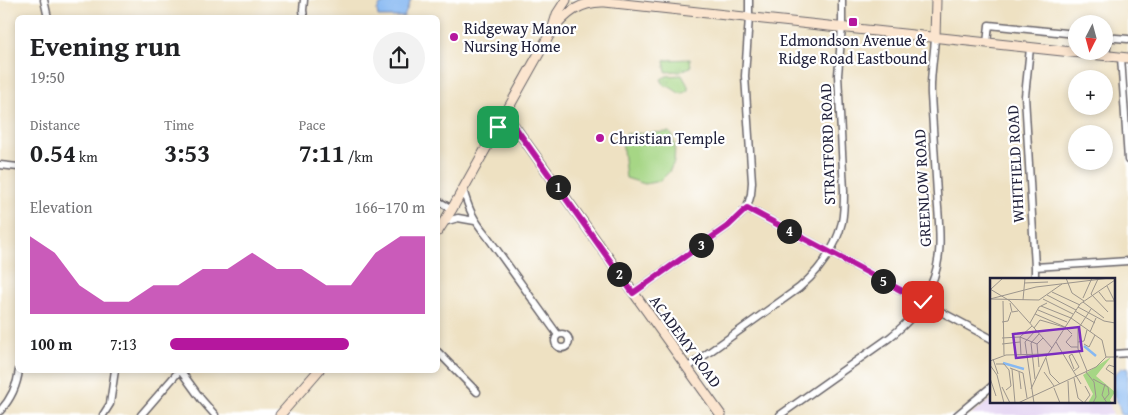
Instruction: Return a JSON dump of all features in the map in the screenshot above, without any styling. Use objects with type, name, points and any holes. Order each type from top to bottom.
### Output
[{"type":"main road","points":[[551,32],[557,14],[566,0]]},
{"type":"main road","points":[[936,0],[936,38]]},
{"type":"main road","points":[[440,228],[551,32],[574,9],[588,3],[596,1],[1068,52]]},
{"type":"main road","name":"ACADEMY ROAD","points":[[505,113],[721,415]]},
{"type":"main road","points":[[280,415],[316,373]]},
{"type":"street","points":[[44,0],[47,15]]},
{"type":"street","points":[[304,0],[304,15]]},
{"type":"street","points":[[633,293],[728,226],[747,208],[752,182],[745,76],[749,0]]},
{"type":"street","name":"STRATFORD ROAD","points":[[687,368],[800,288],[815,273],[836,238],[842,223],[844,207],[838,75],[842,0]]},
{"type":"street","points":[[987,43],[989,25],[1068,33]]},
{"type":"street","name":"GREENLOW ROAD","points":[[780,415],[904,326],[923,302],[932,284],[939,247],[931,92],[936,38]]},
{"type":"street","points":[[1113,38],[1128,39]]},
{"type":"street","name":"WHITFIELD ROAD","points":[[1030,48],[1025,96],[1035,278]]},
{"type":"street","points":[[1125,58],[1128,160]]},
{"type":"street","points":[[0,165],[15,167]]},
{"type":"street","points":[[463,189],[475,221],[558,335]]},
{"type":"street","points":[[440,202],[452,209]]},
{"type":"street","points":[[747,208],[990,338]]},
{"type":"street","points":[[444,222],[458,218],[475,221]]},
{"type":"street","points":[[1035,267],[1128,261]]},
{"type":"street","points":[[440,354],[477,392]]},
{"type":"street","points":[[0,412],[16,389],[19,373]]},
{"type":"street","points":[[114,415],[105,412],[110,404],[115,373]]},
{"type":"street","points":[[141,415],[177,373]]},
{"type":"street","points":[[182,373],[200,399],[215,415]]},
{"type":"street","points":[[957,415],[990,388]]},
{"type":"shaded area","points":[[990,401],[1109,402],[1113,415],[971,415]]},
{"type":"green space","points":[[690,59],[691,67],[679,72],[666,72],[664,61]]},
{"type":"green space","points":[[682,75],[688,90],[682,94],[664,85],[661,79],[667,76]]},
{"type":"green space","points":[[669,132],[672,135],[675,146],[674,162],[669,172],[660,181],[645,184],[626,178],[622,140],[626,134]]},
{"type":"water","points":[[391,0],[411,0],[405,15],[378,15],[377,10],[380,5]]},
{"type":"water","points":[[1128,367],[1128,415],[1121,415],[1116,399],[1116,373],[1121,368]]},
{"type":"place","name":"Edmondson Avenue & Ridge Road Eastbound","points":[[853,22]]},
{"type":"place","name":"Ridgeway Manor Nursing Home","points":[[454,37]]},
{"type":"place","name":"Christian Temple","points":[[600,138]]},
{"type":"route","points":[[498,127],[505,113],[633,293],[728,226],[747,208],[923,302]]}]
